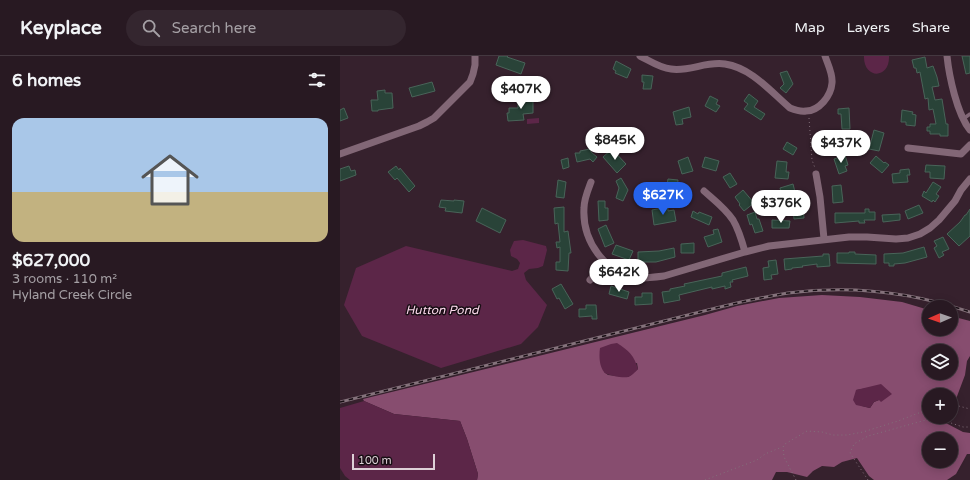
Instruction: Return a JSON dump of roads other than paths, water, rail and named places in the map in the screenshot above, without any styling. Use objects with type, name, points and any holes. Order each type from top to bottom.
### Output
[{"type":"street","points":[[340,154],[419,126],[434,118],[470,82],[475,65],[475,56]]},
{"type":"street","points":[[640,56],[664,68],[672,70],[713,63],[737,67],[748,72],[790,108],[807,112],[820,106],[830,92],[832,76],[824,56]]},
{"type":"street","points":[[947,56],[953,89],[963,119],[970,130]]},
{"type":"street","points":[[908,148],[962,154],[970,145]]},
{"type":"street","points":[[816,174],[820,197],[824,240]]},
{"type":"street","points":[[592,182],[584,206],[584,219],[590,243],[597,254],[615,270],[639,278],[652,278],[664,276],[769,246],[849,237],[896,239],[908,238],[920,234],[939,220],[947,212],[970,179]]},
{"type":"street","points":[[704,191],[724,209],[733,220],[739,232],[745,252]]},
{"type":"street","points":[[590,280],[606,263]]},
{"type":"lane","points":[[963,119],[970,114]]},
{"type":"water","points":[[864,56],[889,56],[888,64],[881,73],[876,74],[868,69],[865,64]]},
{"type":"water","points":[[539,118],[539,123],[527,124],[527,119]]},
{"type":"water","name":"Hutton Pond","points":[[523,240],[546,246],[547,250],[543,266],[529,269],[524,273],[526,280],[547,305],[538,327],[521,344],[441,368],[362,336],[344,305],[356,268],[406,246],[512,271],[518,269],[520,263],[517,259],[511,256],[510,250],[514,241]]},
{"type":"water","points":[[617,343],[625,348],[635,360],[638,369],[628,377],[608,375],[604,372],[600,364],[600,348]]},
{"type":"water","points":[[881,384],[892,394],[881,402],[879,400],[874,402],[870,408],[856,405],[853,400],[856,390]]},
{"type":"water","points":[[364,401],[394,414],[460,421],[478,474],[477,480],[350,480],[345,476],[340,468],[340,408]]},
{"type":"railway","points":[[340,402],[725,306],[788,293],[834,290],[880,292],[926,299],[970,312]]}]
